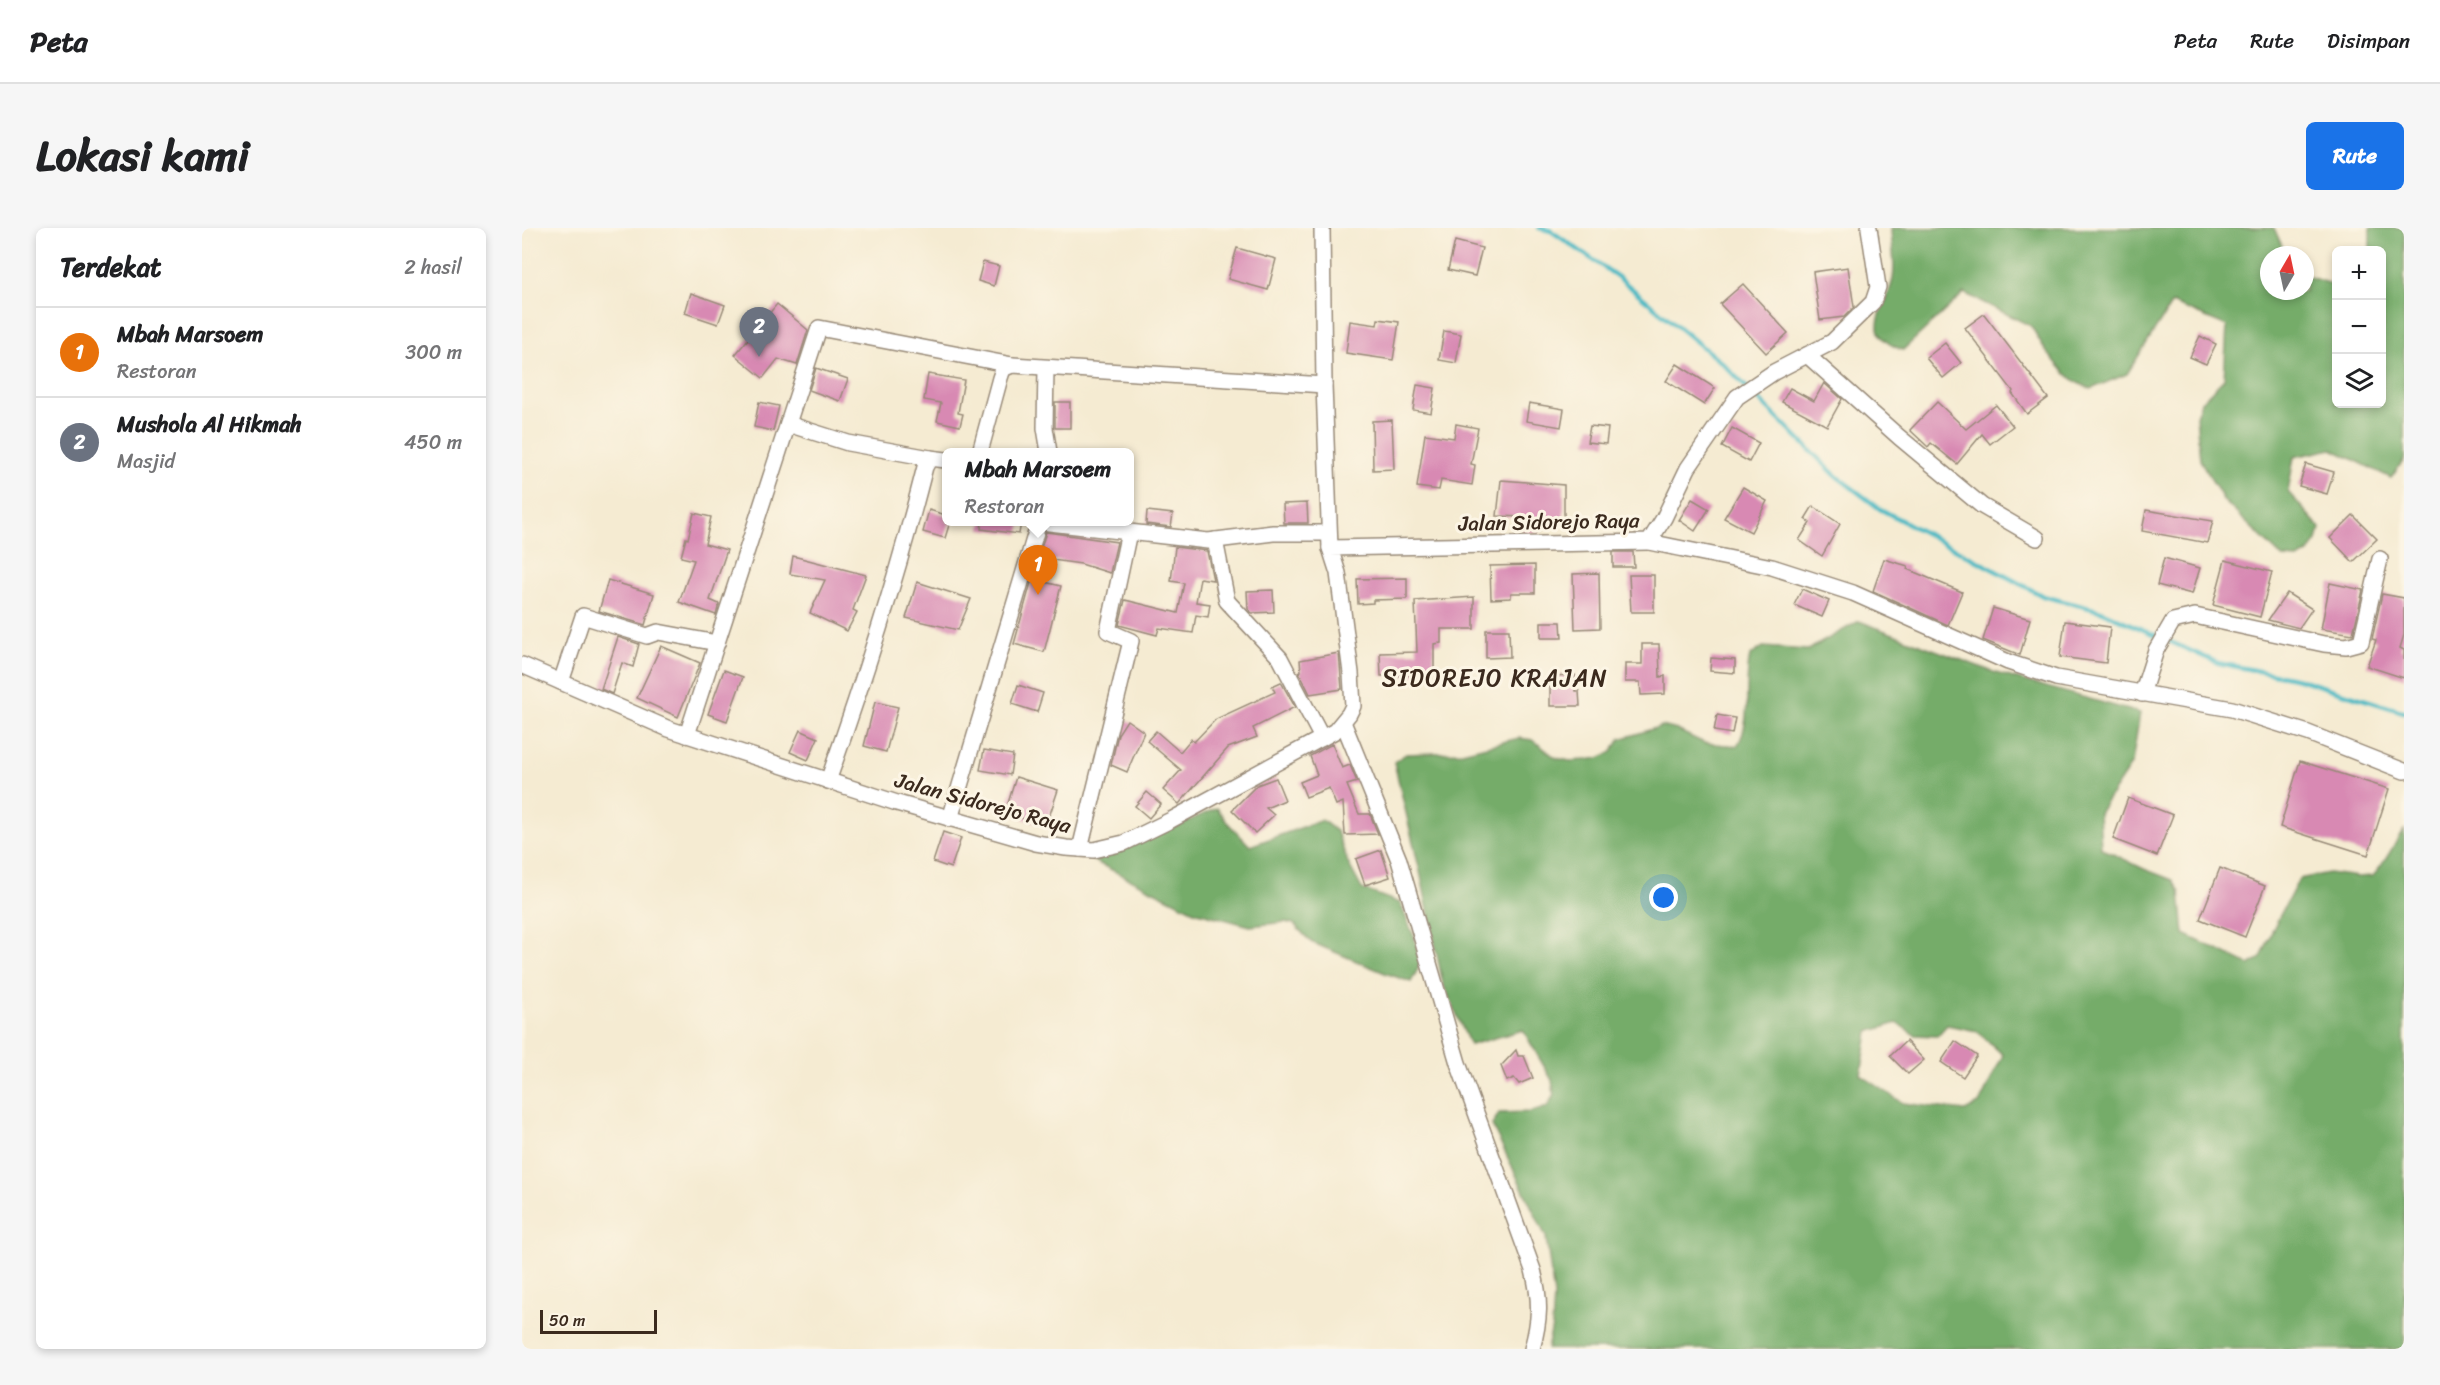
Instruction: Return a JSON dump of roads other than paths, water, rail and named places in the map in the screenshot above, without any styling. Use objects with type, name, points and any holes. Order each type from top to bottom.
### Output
[{"type":"street","points":[[1322,228],[1324,385],[1338,543],[1338,573],[1352,673],[1353,706],[1343,723],[1399,860],[1458,1063],[1533,1270],[1540,1295],[1540,1305],[1532,1349]]},
{"type":"street","points":[[1869,228],[1878,287],[1876,295],[1868,308],[1832,342],[1807,355],[1899,438],[1982,506],[2037,538]]},
{"type":"street","points":[[687,735],[819,328],[1012,365],[1324,385]]},
{"type":"street","name":"Jalan Sidorejo Raya","points":[[1076,526],[1215,540],[1273,533],[1338,543],[1649,542],[1664,518],[1688,468],[1737,397],[1774,372],[1807,355]]},
{"type":"street","points":[[982,448],[1003,369],[1012,365]]},
{"type":"street","points":[[1046,368],[1045,428],[1048,448]]},
{"type":"street","points":[[788,424],[848,443],[942,460]]},
{"type":"street","points":[[828,781],[858,699],[930,458]]},
{"type":"street","points":[[950,819],[1039,526]]},
{"type":"street","points":[[1080,849],[1131,641],[1108,631],[1129,532]]},
{"type":"street","points":[[1215,540],[1227,601],[1280,658],[1322,738]]},
{"type":"street","points":[[1649,542],[1772,567],[1853,593],[2008,662],[2056,678],[2232,709],[2308,733],[2404,771]]},
{"type":"street","points":[[2142,694],[2156,650],[2173,621],[2195,615],[2324,644],[2346,646],[2361,642],[2380,559]]},
{"type":"street","points":[[561,682],[583,616],[647,636],[658,632],[717,643]]},
{"type":"street","name":"Jalan Sidorejo Raya","points":[[522,665],[687,735],[828,781],[1036,843],[1094,850],[1124,843],[1171,820],[1335,731],[1343,723]]},
{"type":"waterway","points":[[1539,228],[1551,231],[1618,277],[1723,364],[1835,475],[1880,509],[2043,596],[2101,611],[2218,663],[2299,679],[2404,712]]},
{"type":"place","name":"Mushola Al Hikmah","points":[[759,357]]},
{"type":"place","name":"Mbah Marsoem","points":[[1038,595]]},
{"type":"district","name":"SIDOREJO KRAJAN","points":[[1495,678]]}]
